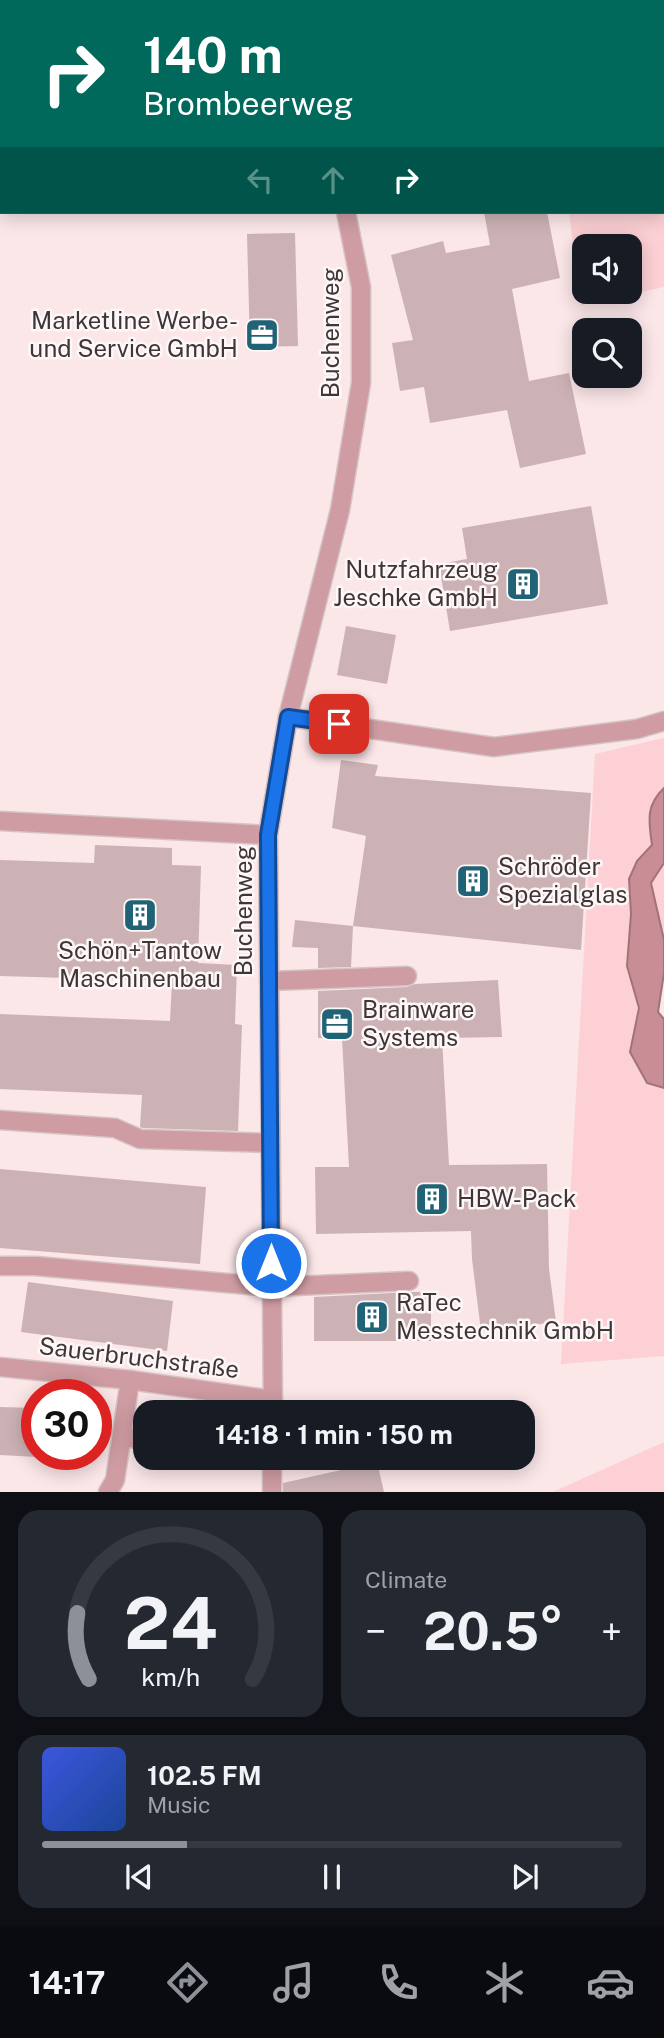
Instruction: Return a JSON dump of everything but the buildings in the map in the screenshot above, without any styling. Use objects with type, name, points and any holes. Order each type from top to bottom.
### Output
[{"type":"street","name":"Buchenweg","points":[[273,1400],[268,835],[288,717],[340,510],[361,383],[361,287],[346,214]]},
{"type":"street","points":[[288,717],[494,747],[637,729],[664,721]]},
{"type":"street","points":[[0,821],[268,835]]},
{"type":"street","points":[[269,981],[407,976]]},
{"type":"street","points":[[0,1120],[116,1128],[140,1139],[270,1143]]},
{"type":"street","points":[[0,1266],[36,1266],[271,1287],[409,1281]]},
{"type":"street","name":"Sauerbruchstraße","points":[[0,1367],[130,1380],[240,1400]]},
{"type":"street","points":[[108,1492],[115,1480],[130,1380]]},
{"type":"street","points":[[123,1437],[133,1438]]},
{"type":"street","points":[[272,1470],[272,1492]]},
{"type":"shaded area","points":[[569,214],[664,214],[664,287],[642,292],[642,234],[572,235]]},
{"type":"shaded area","points":[[664,738],[664,788],[654,801],[649,815],[652,845],[637,861],[629,879],[631,914],[627,966],[639,1008],[630,1052],[647,1083],[664,1088],[664,1356],[561,1364],[595,754]]},
{"type":"shaded area","points":[[664,788],[664,863],[651,883],[664,940],[664,973],[658,1012],[664,1019],[664,1088],[647,1083],[630,1052],[639,1008],[627,966],[631,914],[629,879],[637,861],[652,845],[649,822],[651,808]]},
{"type":"shaded area","points":[[664,863],[664,940],[651,882]]},
{"type":"shaded area","points":[[664,1442],[664,1492],[553,1492]]},
{"type":"place","name":"Marketline Werbe- und Service GmbH","points":[[262,335]]},
{"type":"place","name":"Nutzfahrzeug Jeschke GmbH","points":[[523,584]]},
{"type":"place","name":"Schröder Spezialglas","points":[[473,881]]},
{"type":"place","name":"Schön+Tantow Maschinenbau","points":[[140,915]]},
{"type":"place","name":"Brainware Systems","points":[[337,1024]]},
{"type":"place","name":"HBW-Pack","points":[[432,1199]]},
{"type":"place","name":"RaTec Messtechnik GmbH","points":[[372,1317]]},
{"type":"route","points":[[271,1263],[268,835],[288,717],[339,724]]}]
